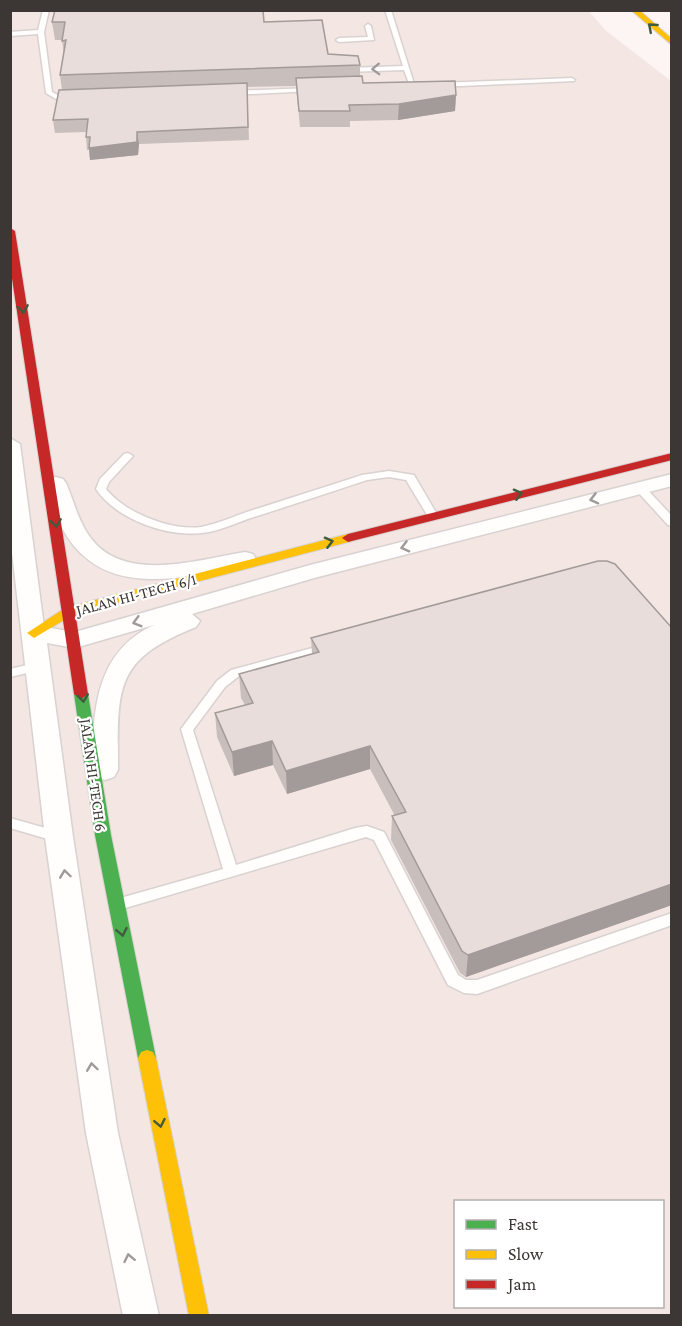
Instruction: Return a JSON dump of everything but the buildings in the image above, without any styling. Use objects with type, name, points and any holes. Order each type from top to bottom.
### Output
[{"type":"street","points":[[634,10],[672,44]]},
{"type":"street","name":"JALAN HI-TECH 6","points":[[10,231],[75,640],[103,835],[199,1316]]},
{"type":"street","points":[[10,444],[40,666],[59,837],[102,1133],[141,1316]]},
{"type":"street","name":"JALAN HI-TECH 6/1","points":[[34,633],[70,611],[299,550],[672,456]]},
{"type":"street","points":[[46,458],[77,535],[90,553],[109,564],[134,571],[159,573],[299,550]]},
{"type":"street","name":"JALAN HI-TECH 6/1","points":[[34,633],[75,640],[310,572],[672,480]]},
{"type":"street","points":[[103,835],[107,693],[118,670],[148,637],[310,572]]},
{"type":"lane","points":[[46,10],[41,32],[49,93],[58,98],[79,98]]},
{"type":"lane","points":[[388,10],[413,86]]},
{"type":"lane","points":[[339,40],[372,39],[369,26]]},
{"type":"lane","points":[[10,34],[41,32]]},
{"type":"lane","points":[[346,70],[407,68]]},
{"type":"lane","points":[[435,85],[572,80]]},
{"type":"lane","points":[[401,87],[424,86]]},
{"type":"lane","points":[[222,93],[317,90]]},
{"type":"lane","points":[[129,456],[104,481],[101,489],[107,498],[154,527],[176,532],[203,530],[366,477],[389,474],[410,477],[434,516]]},
{"type":"lane","points":[[640,488],[672,523]]},
{"type":"lane","points":[[231,872],[187,729],[221,684],[235,673],[339,645]]},
{"type":"lane","points":[[10,673],[40,666]]},
{"type":"lane","points":[[10,823],[59,837]]},
{"type":"lane","points":[[117,904],[367,831],[379,836],[453,980],[464,986],[477,987],[672,918]]},
{"type":"shaded area","points":[[10,11],[589,11],[605,30],[671,81],[671,1315],[11,1315]]},
{"type":"traffic: fast","points":[[81,694],[103,835],[147,1058]]},
{"type":"traffic: slow","points":[[634,10],[672,43]]},
{"type":"traffic: slow","points":[[34,633],[70,611],[348,538]]},
{"type":"traffic: slow","points":[[147,1058],[199,1316]]},
{"type":"traffic: jam","points":[[10,231],[81,694]]},
{"type":"traffic: jam","points":[[348,538],[672,456]]}]
